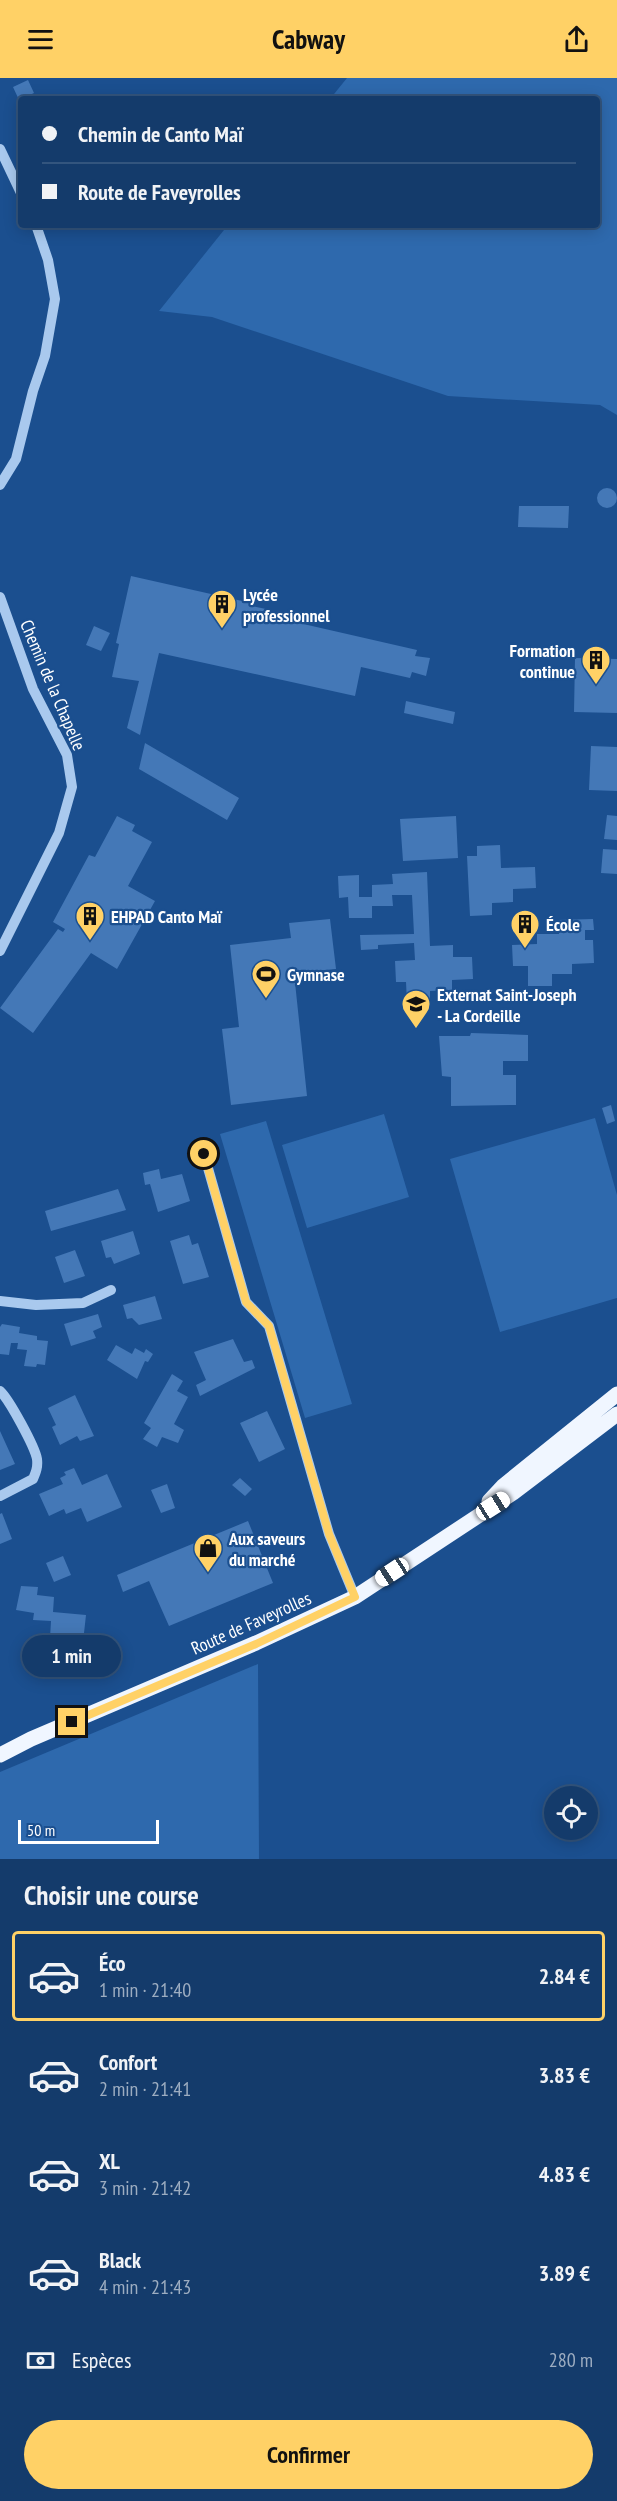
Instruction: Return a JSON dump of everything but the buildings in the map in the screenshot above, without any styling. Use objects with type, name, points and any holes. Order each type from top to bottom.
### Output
[{"type":"main road","name":"Route de Faveyrolles","points":[[473,1518],[503,1486],[617,1394]]},
{"type":"main road","name":"Route de Faveyrolles","points":[[0,1755],[31,1739],[256,1644],[355,1597],[513,1493],[617,1414]]},
{"type":"main road","name":"Route de Faveyrolles","points":[[0,1748],[31,1739]]},
{"type":"street","points":[[0,149],[18,187]]},
{"type":"street","points":[[0,485],[16,459],[45,356],[55,299],[48,260],[37,228]]},
{"type":"street","name":"Chemin de la Chapelle","points":[[0,597],[33,689],[67,755],[72,787],[59,833],[0,951]]},
{"type":"street","points":[[204,1154],[246,1302],[269,1326],[329,1534],[355,1597]]},
{"type":"street","points":[[0,1301],[36,1305],[82,1303],[111,1290]]},
{"type":"street","points":[[0,1391],[9,1401],[37,1457],[37,1469],[33,1479],[0,1496]]},
{"type":"shaded area","points":[[347,78],[617,78],[617,415],[600,405],[448,396],[212,317],[159,311],[226,228],[600,228],[600,96],[332,96]]},
{"type":"shaded area","points":[[384,1114],[409,1197],[307,1228],[282,1145]]},
{"type":"shaded area","points":[[595,1118],[617,1195],[617,1298],[500,1332],[450,1159]]},
{"type":"shaded area","points":[[266,1121],[352,1404],[305,1418],[220,1134]]},
{"type":"shaded area","points":[[258,1664],[259,1859],[0,1859],[0,1772]]},
{"type":"place","name":"Lycée professionnel","points":[[222,630]]},
{"type":"place","name":"Formation continue","points":[[596,686]]},
{"type":"place","name":"EHPAD Canto Maï","points":[[90,942]]},
{"type":"place","name":"École","points":[[525,950]]},
{"type":"place","name":"Gymnase","points":[[266,1000]]},
{"type":"place","name":"Externat Saint-Joseph - La Cordeille","points":[[416,1030]]},
{"type":"place","name":"Aux saveurs du marché","points":[[208,1574]]},
{"type":"route","points":[[72,1722],[256,1644],[355,1597],[329,1534],[269,1326],[246,1302],[204,1154]]}]
